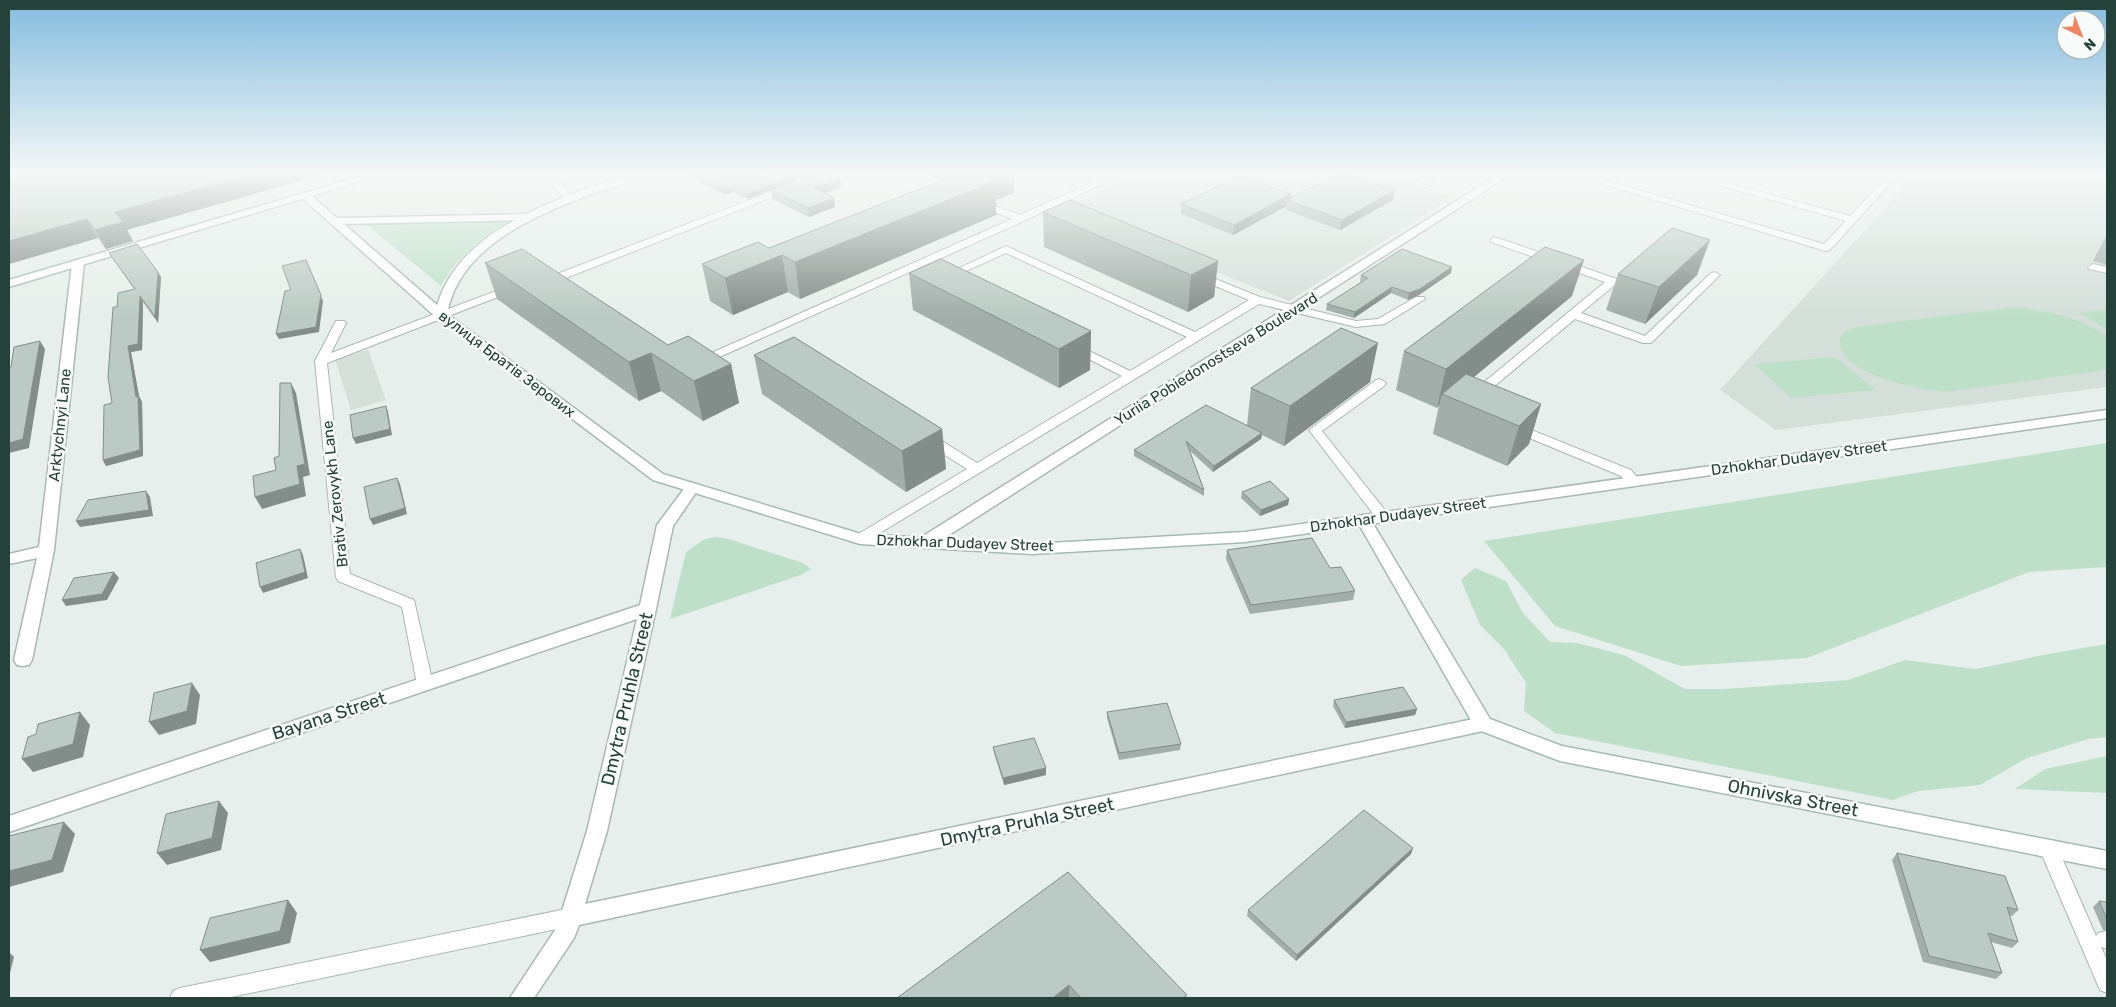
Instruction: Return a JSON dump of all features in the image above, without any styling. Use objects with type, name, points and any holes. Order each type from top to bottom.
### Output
[{"type":"street","points":[[9,284],[218,222]]},
{"type":"street","name":"вулиця Братів Зерових","points":[[335,222],[440,316],[658,477],[692,488]]},
{"type":"street","points":[[440,316],[448,291],[461,268],[490,243],[522,222]]},
{"type":"street","name":"Yuriia Pobiedonostseva Boulevard","points":[[926,542],[1431,222]]},
{"type":"street","name":"Arktychnyi Lane","points":[[24,660],[46,550],[78,263]]},
{"type":"street","name":"Dzhokhar Dudayev Street","points":[[692,488],[860,539],[1032,548],[1244,537],[2107,414]]},
{"type":"street","name":"Dmytra Pruhla Street","points":[[521,998],[566,931],[571,917],[597,831],[648,609],[665,525],[692,488]]},
{"type":"street","points":[[1364,520],[1483,724]]},
{"type":"street","points":[[9,559],[46,550]]},
{"type":"street","name":"Bayana Street","points":[[9,824],[648,609]]},
{"type":"street","name":"Dmytra Pruhla Street","points":[[571,917],[1483,724]]},
{"type":"street","name":"Ohnivska Street","points":[[1483,724],[1560,753],[2107,860]]},
{"type":"lane","points":[[570,289],[549,279],[703,222]]},
{"type":"lane","points":[[686,358],[711,357],[1015,222]]},
{"type":"lane","points":[[1737,222],[1826,248],[1850,222]]},
{"type":"lane","points":[[1463,406],[1613,281],[1495,240]]},
{"type":"lane","points":[[947,284],[939,280],[1006,249],[1196,337]]},
{"type":"lane","points":[[2093,267],[2107,270]]},
{"type":"lane","points":[[1185,270],[1257,300],[1365,325],[1381,322],[1420,299]]},
{"type":"lane","points":[[1572,314],[1647,341],[1715,275]]},
{"type":"lane","points":[[321,361],[515,287]]},
{"type":"lane","points":[[860,539],[1257,300]]},
{"type":"lane","points":[[321,361],[340,323]]},
{"type":"lane","points":[[1061,341],[1131,376]]},
{"type":"lane","name":"Brativ Zerovykh Lane","points":[[321,361],[343,577],[409,604],[425,684]]},
{"type":"lane","points":[[1380,382],[1315,430],[1383,518]]},
{"type":"lane","points":[[1499,421],[1626,473],[1634,482]]},
{"type":"lane","points":[[920,433],[977,469]]},
{"type":"lane","points":[[2048,848],[2107,983]]},
{"type":"lane","points":[[180,998],[571,917]]},
{"type":"shaded area","points":[[1091,222],[1414,222],[1289,301]]},
{"type":"shaded area","points":[[1872,222],[2107,222],[2107,387],[1776,430],[1720,390]]},
{"type":"shaded area","points":[[368,350],[386,400],[351,410],[335,359]]},
{"type":"green space","points":[[363,222],[509,222],[464,254],[441,286]]},
{"type":"green space","points":[[2014,307],[2038,310],[2074,319],[2097,329],[2107,336],[2107,370],[1947,392],[1903,384],[1870,373],[1845,356],[1840,345],[1842,335],[1856,327]]},
{"type":"green space","points":[[2107,309],[2107,329],[2079,313]]},
{"type":"green space","points":[[1835,357],[1876,390],[1791,398],[1754,364]]},
{"type":"green space","points":[[2107,443],[2107,567],[2029,572],[1807,658],[1681,666],[1555,626],[1484,541]]},
{"type":"green space","points":[[714,537],[725,538],[803,563],[811,569],[801,575],[670,619],[686,552],[703,540]]},
{"type":"green space","points":[[1475,568],[1506,581],[1523,613],[1550,642],[1577,643],[1624,655],[1685,689],[1724,689],[1848,680],[1905,660],[1976,669],[2107,644],[2107,737],[2088,739],[2027,758],[1980,785],[1918,791],[1893,800],[1555,733],[1524,711],[1526,683],[1504,649],[1480,625],[1461,580]]},
{"type":"green space","points":[[2107,756],[2107,793],[2015,789],[2045,769]]},
{"type":"building","points":[[9,222],[76,222],[9,241]]},
{"type":"building","points":[[89,222],[123,222],[95,230]]},
{"type":"building","points":[[835,222],[894,222],[795,262],[782,255],[725,278],[702,264],[758,242],[769,248]]},
{"type":"building","points":[[1066,222],[1123,222],[1218,261],[1191,275]]},
{"type":"building","points":[[1226,222],[1240,222],[1234,225]]},
{"type":"building","points":[[1672,228],[1710,240],[1659,287],[1618,274]]},
{"type":"building","points":[[137,244],[158,272],[155,317],[140,296],[138,344],[128,346],[136,397],[138,396],[140,450],[103,460],[104,405],[112,403],[108,377],[113,307],[117,307],[118,293],[135,289],[109,253]]},
{"type":"building","points":[[1545,247],[1584,260],[1446,369],[1404,351]]},
{"type":"building","points":[[522,249],[668,345],[688,336],[731,364],[694,381],[651,353],[629,362],[485,263]]},
{"type":"building","points":[[1402,249],[1452,267],[1420,289],[1409,293],[1392,287],[1355,312],[1327,304],[1368,278],[1361,275]]},
{"type":"building","points":[[941,259],[1091,331],[1059,349],[909,273]]},
{"type":"building","points":[[306,260],[321,295],[316,327],[276,334],[285,291],[291,290],[282,266]]},
{"type":"building","points":[[1341,328],[1378,343],[1290,406],[1251,388]]},
{"type":"building","points":[[794,337],[942,429],[902,451],[754,355]]},
{"type":"building","points":[[40,341],[23,439],[9,443],[9,368],[11,367],[14,347]]},
{"type":"building","points":[[1466,374],[1541,404],[1519,426],[1442,394]]},
{"type":"building","points":[[280,383],[291,383],[305,464],[297,466],[300,484],[255,497],[253,476],[276,470],[274,458],[279,456]]},
{"type":"building","points":[[1206,405],[1262,433],[1214,466],[1186,441],[1204,490],[1134,450]]},
{"type":"building","points":[[386,406],[390,429],[353,438],[350,415]]},
{"type":"building","points":[[397,478],[405,508],[370,519],[364,487]]},
{"type":"building","points":[[1270,481],[1289,499],[1261,510],[1242,492]]},
{"type":"building","points":[[146,491],[149,510],[76,521],[88,500]]},
{"type":"building","points":[[1312,538],[1330,568],[1341,567],[1355,591],[1251,605],[1227,550]]},
{"type":"building","points":[[300,549],[305,572],[260,587],[256,563]]},
{"type":"building","points":[[114,572],[102,594],[62,600],[74,578]]},
{"type":"building","points":[[192,683],[187,711],[149,722],[154,693]]},
{"type":"building","points":[[1403,687],[1417,709],[1346,722],[1334,700]]},
{"type":"building","points":[[1167,703],[1181,744],[1119,753],[1107,712]]},
{"type":"building","points":[[80,712],[73,744],[22,759],[28,737],[36,734],[38,724]]},
{"type":"building","points":[[1034,738],[1046,768],[1003,778],[993,747]]},
{"type":"building","points":[[219,801],[212,838],[157,853],[166,814]]},
{"type":"building","points":[[1364,810],[1413,848],[1297,955],[1248,910]]},
{"type":"building","points":[[64,822],[52,860],[9,871],[9,836]]},
{"type":"building","points":[[1897,853],[2005,876],[2018,910],[2007,907],[2018,942],[1988,933],[2002,973],[1929,956]]},
{"type":"building","points":[[1068,872],[1187,995],[1183,998],[1081,998],[1069,985],[1053,998],[897,998]]},
{"type":"building","points":[[288,900],[280,931],[200,950],[210,918]]},
{"type":"building","points":[[2099,901],[2107,902],[2107,919]]}]
